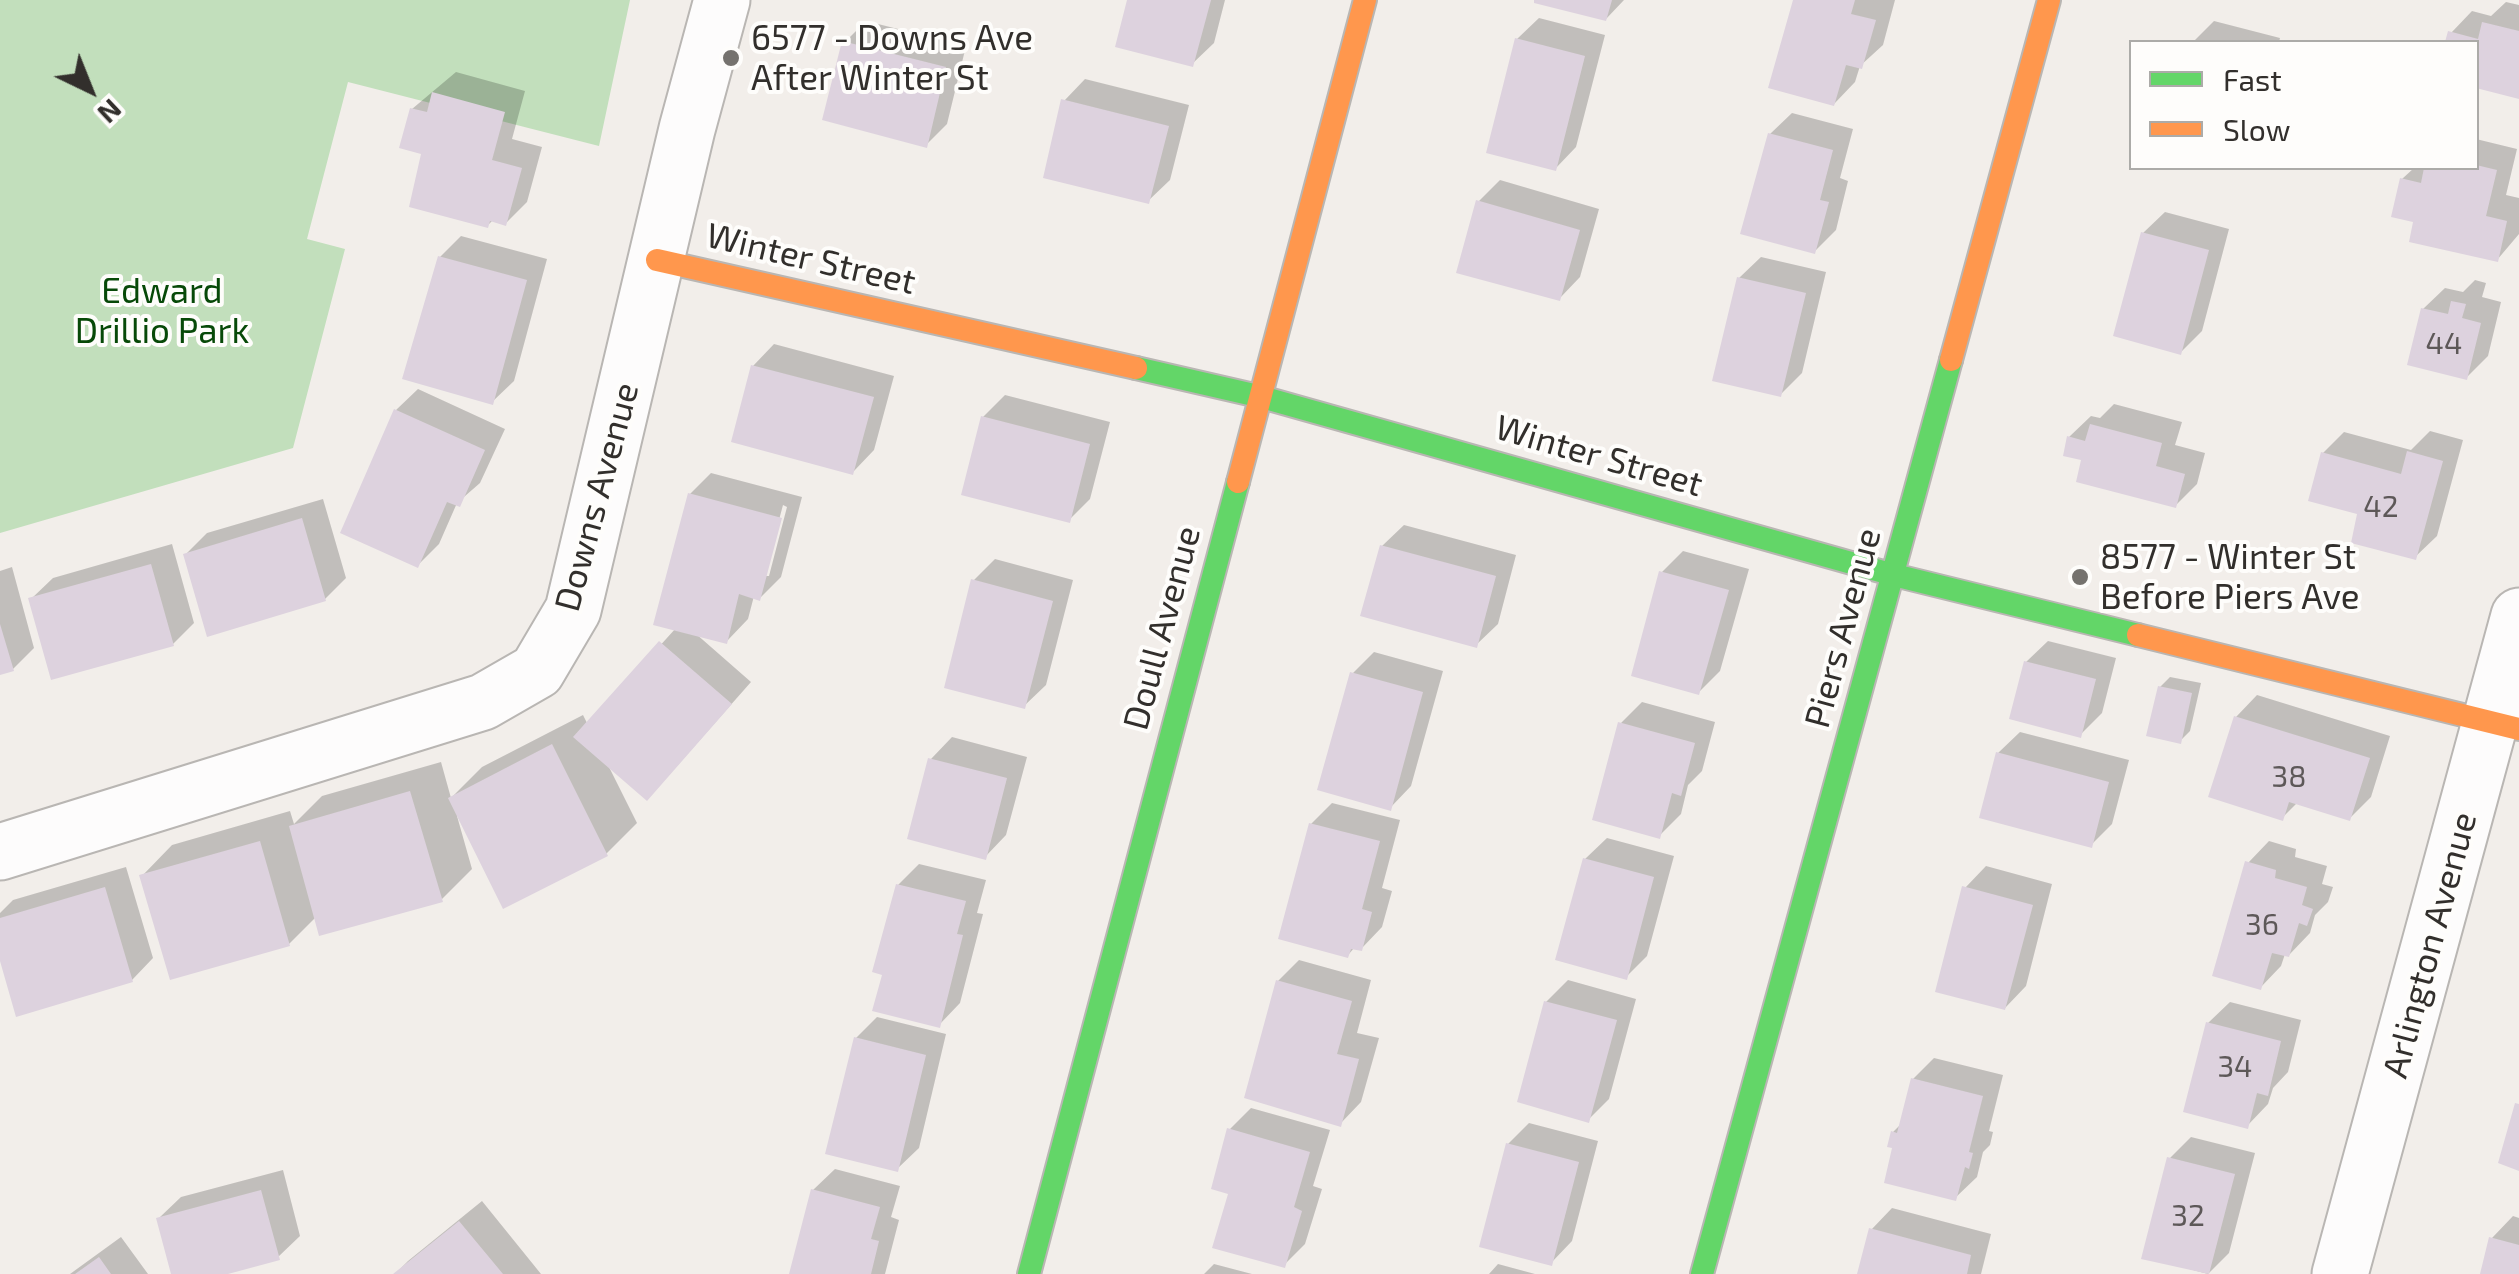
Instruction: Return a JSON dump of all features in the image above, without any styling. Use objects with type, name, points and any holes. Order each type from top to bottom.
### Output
[{"type":"street","name":"Downs Avenue","points":[[0,852],[482,702],[537,671],[573,610],[687,129],[722,0]]},
{"type":"street","name":"Doull Avenue","points":[[1030,1274],[1364,0]]},
{"type":"street","name":"Piers Avenue","points":[[1702,1274],[2049,0]]},
{"type":"street","name":"Winter Street","points":[[657,260],[1258,396],[1894,575],[2506,725]]},
{"type":"street","name":"Arlington Avenue","points":[[2340,1274],[2506,725],[2519,616]]},
{"type":"green space","name":"Edward Drillio Park","points":[[0,0],[630,0],[599,146],[348,82],[307,239],[345,249],[293,448],[0,533]]},
{"type":"building","points":[[1127,0],[1211,0],[1193,67],[1115,47]]},
{"type":"building","points":[[1534,0],[1612,0],[1606,21]]},
{"type":"building","points":[[1793,0],[1855,0],[1851,14],[1876,20],[1862,69],[1846,65],[1834,106],[1768,88]]},
{"type":"building","points":[[2482,22],[2519,31],[2519,99],[2479,89],[2479,40],[2446,40],[2448,31],[2478,39]]},
{"type":"building","points":[[1515,38],[1585,56],[1556,171],[1486,153]]},
{"type":"building","points":[[842,41],[946,67],[927,148],[822,120]]},
{"type":"building","points":[[432,92],[505,112],[492,160],[522,168],[506,226],[490,221],[488,228],[409,207],[421,154],[399,148],[410,108],[427,112]]},
{"type":"building","points":[[1061,99],[1169,126],[1149,204],[1043,178]]},
{"type":"building","points":[[1768,133],[1833,150],[1820,200],[1829,202],[1815,254],[1740,234]]},
{"type":"building","points":[[2479,166],[2497,170],[2486,216],[2507,221],[2498,262],[2409,242],[2413,222],[2391,217],[2400,178],[2421,183],[2424,170],[2479,170]]},
{"type":"building","points":[[1476,200],[1580,230],[1560,301],[1456,273]]},
{"type":"building","points":[[2141,232],[2209,250],[2181,355],[2113,336]]},
{"type":"building","points":[[438,256],[527,280],[493,405],[402,379]]},
{"type":"building","points":[[1737,277],[1806,293],[1781,397],[1712,381]]},
{"type":"building","points":[[2451,301],[2466,304],[2462,318],[2481,323],[2467,380],[2407,365],[2421,308],[2448,314]]},
{"type":"building","points":[[751,365],[874,397],[853,475],[731,442]]},
{"type":"building","points":[[394,409],[485,450],[460,507],[447,502],[418,568],[340,533]]},
{"type":"building","points":[[981,416],[1090,444],[1070,523],[961,495]]},
{"type":"building","points":[[2090,424],[2162,443],[2156,466],[2185,474],[2176,508],[2076,482],[2081,460],[2063,456],[2067,436],[2085,441]]},
{"type":"building","points":[[2407,451],[2443,461],[2416,560],[2351,543],[2357,514],[2308,501],[2321,452],[2401,474]]},
{"type":"building","points":[[688,493],[782,518],[760,601],[739,594],[727,644],[653,625]]},
{"type":"building","points":[[302,518],[326,601],[207,637],[183,554]]},
{"type":"building","points":[[1380,545],[1496,576],[1477,648],[1360,616]]},
{"type":"building","points":[[151,564],[174,646],[51,680],[28,598]]},
{"type":"building","points":[[1659,571],[1729,590],[1699,695],[1631,676]]},
{"type":"building","points":[[971,579],[1053,601],[1025,709],[944,688]]},
{"type":"building","points":[[0,624],[14,671],[0,675]]},
{"type":"building","points":[[659,641],[732,704],[647,801],[573,737]]},
{"type":"building","points":[[2024,661],[2096,679],[2081,738],[2009,719]]},
{"type":"building","points":[[1350,672],[1423,692],[1391,811],[1317,790]]},
{"type":"building","points":[[2158,686],[2192,693],[2181,744],[2146,736]]},
{"type":"building","points":[[2234,716],[2370,758],[2350,821],[2289,802],[2283,821],[2208,797]]},
{"type":"building","points":[[1618,722],[1695,743],[1681,796],[1672,793],[1660,839],[1592,820]]},
{"type":"building","points":[[552,744],[608,856],[503,909],[448,798]]},
{"type":"building","points":[[1996,752],[2109,782],[2092,848],[1979,818]]},
{"type":"building","points":[[928,758],[1007,778],[986,860],[907,839]]},
{"type":"building","points":[[410,791],[443,902],[319,936],[289,826]]},
{"type":"building","points":[[1309,823],[1380,841],[1362,909],[1372,912],[1362,951],[1351,949],[1348,958],[1278,939]]},
{"type":"building","points":[[260,841],[290,946],[170,980],[139,875]]},
{"type":"building","points":[[1583,858],[1654,877],[1627,980],[1555,960]]},
{"type":"building","points":[[2245,861],[2276,870],[2275,878],[2307,887],[2302,905],[2313,909],[2307,926],[2299,923],[2289,957],[2272,953],[2261,990],[2212,976]]},
{"type":"building","points":[[896,884],[966,901],[957,934],[963,935],[940,1028],[872,1011],[882,975],[872,972]]},
{"type":"building","points":[[1962,886],[2033,905],[2005,1010],[1935,992]]},
{"type":"building","points":[[105,887],[133,982],[16,1017],[0,961],[0,918]]},
{"type":"building","points":[[1276,980],[1352,1001],[1337,1054],[1359,1059],[1341,1127],[1244,1098]]},
{"type":"building","points":[[1544,1001],[1617,1020],[1589,1123],[1517,1102]]},
{"type":"building","points":[[2206,1022],[2281,1041],[2268,1096],[2257,1093],[2248,1129],[2183,1112]]},
{"type":"building","points":[[854,1037],[926,1055],[898,1172],[825,1154]]},
{"type":"building","points":[[1911,1078],[1983,1096],[1969,1152],[1973,1153],[1969,1169],[1965,1167],[1956,1201],[1884,1183],[1892,1148],[1887,1147],[1891,1131],[1897,1133]]},
{"type":"building","points":[[2515,1103],[2519,1104],[2519,1171],[2498,1163]]},
{"type":"building","points":[[1227,1128],[1310,1152],[1294,1207],[1302,1211],[1285,1268],[1212,1248],[1228,1194],[1211,1189]]},
{"type":"building","points":[[1506,1143],[1579,1162],[1552,1266],[1479,1247]]},
{"type":"building","points":[[2167,1157],[2235,1174],[2209,1274],[2141,1259]]},
{"type":"building","points":[[811,1189],[880,1207],[871,1239],[879,1241],[871,1274],[789,1274]]},
{"type":"building","points":[[261,1190],[280,1260],[228,1274],[171,1274],[156,1218]]},
{"type":"building","points":[[459,1221],[503,1274],[393,1274]]},
{"type":"building","points":[[1869,1228],[1971,1255],[1967,1274],[1857,1274]]},
{"type":"building","points":[[2489,1237],[2519,1245],[2519,1274],[2480,1274]]},
{"type":"building","points":[[99,1257],[111,1274],[75,1274]]},
{"type":"traffic: fast","points":[[1702,1274],[1951,360]]},
{"type":"traffic: fast","points":[[1136,368],[1258,396],[1894,575],[2138,635]]},
{"type":"traffic: fast","points":[[1029,1274],[1238,482]]},
{"type":"traffic: slow","points":[[1238,482],[1365,0]]},
{"type":"traffic: slow","points":[[1951,360],[2049,0]]},
{"type":"traffic: slow","points":[[657,260],[1136,368]]},
{"type":"traffic: slow","points":[[2138,635],[2519,729]]},
{"type":"place","name":"6577 - Downs Ave After Winter St","points":[[731,58]]},
{"type":"place","name":"8577 - Winter St Before Piers Ave","points":[[2080,577]]}]
